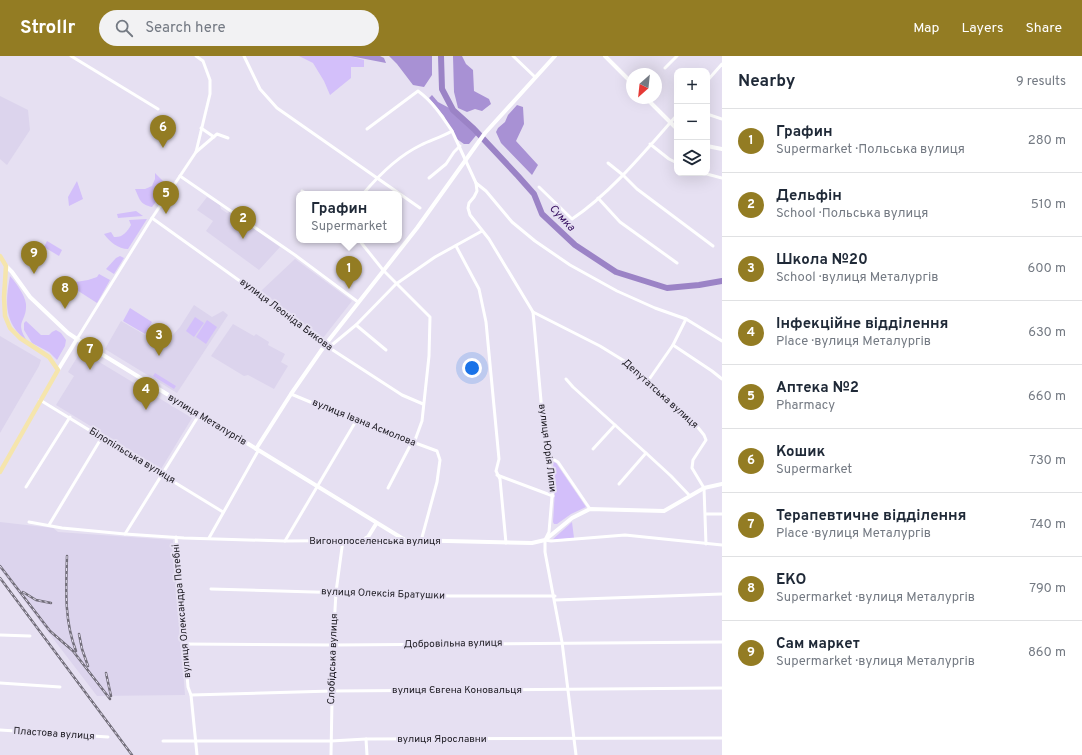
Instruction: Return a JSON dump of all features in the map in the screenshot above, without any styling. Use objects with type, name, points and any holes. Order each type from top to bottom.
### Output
[{"type":"main road","points":[[257,450],[291,394],[325,345],[426,216],[485,133],[555,56]]},
{"type":"main road","points":[[605,56],[626,77]]},
{"type":"main road","points":[[652,104],[674,126]]},
{"type":"main road","points":[[710,147],[722,149]]},
{"type":"main road","name":"вулиця Металургів","points":[[0,256],[30,297],[68,333],[199,415],[317,486],[376,524],[405,540]]},
{"type":"main road","points":[[6,266],[4,297],[5,316],[10,328],[20,338],[49,357],[58,370]]},
{"type":"main road","points":[[0,472],[40,400],[78,339]]},
{"type":"main road","points":[[545,540],[572,518],[590,510],[664,511],[704,488],[722,484]]},
{"type":"main road","points":[[363,540],[368,537],[376,524]]},
{"type":"main road","name":"Вигонопоселенська вулиця","points":[[405,540],[506,543],[545,540]]},
{"type":"street","points":[[71,56],[158,109]]},
{"type":"street","points":[[196,56],[203,61],[210,80],[210,94],[196,152]]},
{"type":"street","points":[[244,56],[260,89],[277,108],[396,191]]},
{"type":"street","points":[[513,56],[535,77]]},
{"type":"street","points":[[666,68],[677,56]]},
{"type":"street","points":[[710,78],[722,64]]},
{"type":"street","points":[[367,130],[418,91],[427,98],[452,131],[476,183],[486,191],[512,222],[535,241],[570,265],[617,291],[655,308],[686,319],[722,341]]},
{"type":"street","points":[[710,115],[722,119]]},
{"type":"street","points":[[539,187],[572,219],[586,209],[623,175],[674,118]]},
{"type":"street","points":[[201,128],[214,137]]},
{"type":"street","points":[[366,191],[377,178],[404,155],[420,145],[440,138],[452,131]]},
{"type":"street","points":[[78,339],[152,218],[196,152],[217,134],[228,138]]},
{"type":"street","points":[[650,144],[674,162]]},
{"type":"street","points":[[429,178],[446,164],[460,146]]},
{"type":"street","points":[[608,164],[623,175],[642,193],[713,246]]},
{"type":"street","points":[[710,175],[722,178]]},
{"type":"street","points":[[180,176],[286,248],[358,302]]},
{"type":"street","name":"вулиця Юрія Липи","points":[[476,183],[477,191],[469,203],[468,208],[470,214],[489,239],[533,312],[544,434],[553,485],[550,532],[545,540],[545,552],[555,598],[562,642],[576,755]]},
{"type":"street","points":[[402,195],[420,208]]},
{"type":"street","points":[[598,198],[620,222],[677,263]]},
{"type":"street","name":"вулиця Леоніда Бикова","points":[[152,218],[251,289],[325,345],[402,395],[424,404]]},
{"type":"street","points":[[325,345],[333,344],[356,325],[396,284],[435,257],[482,231]]},
{"type":"street","points":[[361,243],[383,270],[430,317],[429,356],[422,422],[413,443],[388,488]]},
{"type":"street","points":[[456,246],[479,289],[486,322],[499,459],[496,471],[500,479],[506,543]]},
{"type":"street","name":"Депутатська вулиця","points":[[533,312],[626,362],[692,420],[704,435],[706,440],[693,460],[692,468],[704,488],[706,544]]},
{"type":"street","points":[[648,381],[673,345],[686,319]]},
{"type":"street","points":[[356,325],[386,350]]},
{"type":"street","points":[[673,345],[722,379]]},
{"type":"street","points":[[566,379],[671,476],[690,496]]},
{"type":"street","name":"вулиця Івана Асмолова","points":[[291,394],[356,421],[437,451],[440,460],[437,482],[421,540]]},
{"type":"street","name":"Білопільська вулиця","points":[[40,400],[223,512]]},
{"type":"street","points":[[125,534],[199,415]]},
{"type":"street","points":[[26,488],[70,417]]},
{"type":"street","points":[[285,541],[356,421]]},
{"type":"street","points":[[592,448],[615,425]]},
{"type":"street","points":[[49,525],[102,437]]},
{"type":"street","points":[[209,538],[257,450]]},
{"type":"street","points":[[619,484],[646,453]]},
{"type":"street","points":[[549,457],[558,462],[590,510]]},
{"type":"street","points":[[497,475],[553,496]]},
{"type":"street","points":[[706,514],[722,514]]},
{"type":"street","name":"Вигонопоселенська вулиця","points":[[29,522],[125,534],[176,537],[285,541],[405,540]]},
{"type":"street","name":"Вигонопоселенська вулиця","points":[[545,540],[550,542],[625,535],[722,545]]},
{"type":"street","name":"вулиця Олександра Потебні","points":[[176,537],[183,644],[188,688],[192,695],[197,755]]},
{"type":"street","name":"Слобідська вулиця","points":[[331,755],[333,645],[336,592],[343,540]]},
{"type":"street","name":"вулиця Олексія Братушки","points":[[211,589],[555,598],[722,594]]},
{"type":"street","points":[[0,635],[30,636]]},
{"type":"street","name":"Добровільна вулиця","points":[[183,644],[333,645],[562,642],[722,642]]},
{"type":"street","points":[[0,683],[60,688]]},
{"type":"street","name":"вулиця Євгена Коновальця","points":[[192,695],[332,691],[722,688]]},
{"type":"street","name":"Пластова вулиця","points":[[0,730],[108,737]]},
{"type":"street","name":"вулиця Ярославни","points":[[163,741],[722,738]]},
{"type":"street","points":[[366,739],[368,755]]},
{"type":"shaded area","points":[[299,56],[350,56],[364,60],[364,67],[351,67],[351,78],[330,95],[324,81],[313,63]]},
{"type":"shaded area","points":[[350,56],[380,56],[384,58],[386,63]]},
{"type":"shaded area","points":[[389,56],[432,56],[432,75],[424,87],[413,85]]},
{"type":"shaded area","points":[[453,56],[462,56],[466,64],[473,70],[474,91],[489,99],[491,104],[482,111],[475,109],[467,112],[458,108],[454,92]]},
{"type":"shaded area","points":[[432,95],[438,102],[453,110],[478,133],[469,144],[464,144],[454,137],[444,116],[429,98]]},
{"type":"shaded area","points":[[0,96],[28,110],[30,130],[7,165],[0,159]]},
{"type":"shaded area","points":[[517,105],[523,107],[524,124],[516,141],[538,165],[532,175],[501,143],[496,132]]},
{"type":"shaded area","points":[[155,173],[168,186],[152,207],[141,201],[135,189],[145,189],[152,186],[155,179]]},
{"type":"shaded area","points":[[77,181],[83,199],[69,206],[68,197]]},
{"type":"shaded area","points":[[207,197],[220,205],[221,209],[227,213],[230,212],[280,247],[259,270],[206,231],[213,221],[197,210]]},
{"type":"shaded area","points":[[136,211],[143,216],[118,218],[117,214]]},
{"type":"shaded area","points":[[147,219],[128,249],[121,248],[114,244],[104,234],[111,232],[114,237],[119,237],[126,232],[131,225],[129,220]]},
{"type":"shaded area","points":[[47,241],[62,250],[59,256],[44,247]]},
{"type":"shaded area","points":[[120,256],[124,258],[114,274],[106,269],[116,258]]},
{"type":"shaded area","points":[[295,259],[352,301],[323,338],[261,291]]},
{"type":"shaded area","points":[[99,274],[110,280],[97,303],[69,285],[70,283],[97,277]]},
{"type":"shaded area","points":[[10,276],[20,289],[25,300],[26,310],[21,325],[23,334],[27,341],[19,334],[10,320],[7,295]]},
{"type":"shaded area","points":[[194,305],[212,317],[223,311],[228,315],[177,393],[105,349],[121,321],[145,335],[152,324],[172,336],[180,327]]},
{"type":"shaded area","points":[[130,308],[152,322],[145,334],[123,321]]},
{"type":"shaded area","points":[[195,317],[204,323],[194,337],[186,331]]},
{"type":"shaded area","points":[[207,320],[217,327],[206,344],[196,337]]},
{"type":"shaded area","points":[[26,321],[41,335],[49,335],[56,330],[61,333],[66,340],[65,346],[57,360],[49,352],[32,343],[24,330],[24,323]]},
{"type":"shaded area","points":[[233,324],[254,336],[256,334],[269,342],[268,345],[285,354],[281,362],[288,366],[274,389],[248,375],[244,376],[211,356]]},
{"type":"shaded area","points":[[0,336],[41,360],[0,433]]},
{"type":"shaded area","points":[[81,351],[192,418],[161,469],[56,405],[74,376],[68,372]]},
{"type":"shaded area","points":[[155,373],[176,386],[174,389],[153,376]]},
{"type":"shaded area","points":[[553,462],[556,463],[586,507],[571,514],[557,524],[554,524],[553,522],[555,490]]},
{"type":"shaded area","points":[[0,522],[53,528],[58,532],[173,540],[185,695],[97,696],[0,569]]},
{"type":"shaded area","points":[[572,522],[574,538],[552,540]]},
{"type":"waterway","name":"Сумка","points":[[441,56],[442,89],[453,110],[474,129],[518,176],[534,194],[542,214],[575,245],[616,272],[667,288],[722,281]]},
{"type":"railway","points":[[67,556],[66,592],[69,628],[76,651]]},
{"type":"railway","points":[[0,566],[50,631],[73,651],[110,699]]},
{"type":"railway","points":[[0,578],[132,755]]},
{"type":"railway","points":[[23,592],[36,600],[51,603]]},
{"type":"railway","points":[[79,634],[88,666]]},
{"type":"railway","points":[[106,673],[111,696]]},
{"type":"place","name":"Кошик","points":[[163,148]]},
{"type":"place","name":"Аптека №2","points":[[166,214]]},
{"type":"place","name":"Дельфін","points":[[243,239]]},
{"type":"place","name":"Сам маркет","points":[[34,274]]},
{"type":"place","name":"Графин","points":[[349,289]]},
{"type":"place","name":"ЕКО","points":[[65,309]]},
{"type":"place","name":"Школа №20","points":[[159,356]]},
{"type":"place","name":"Терапевтичне відділення","points":[[90,370]]},
{"type":"place","name":"Інфекційне відділення","points":[[146,410]]}]
